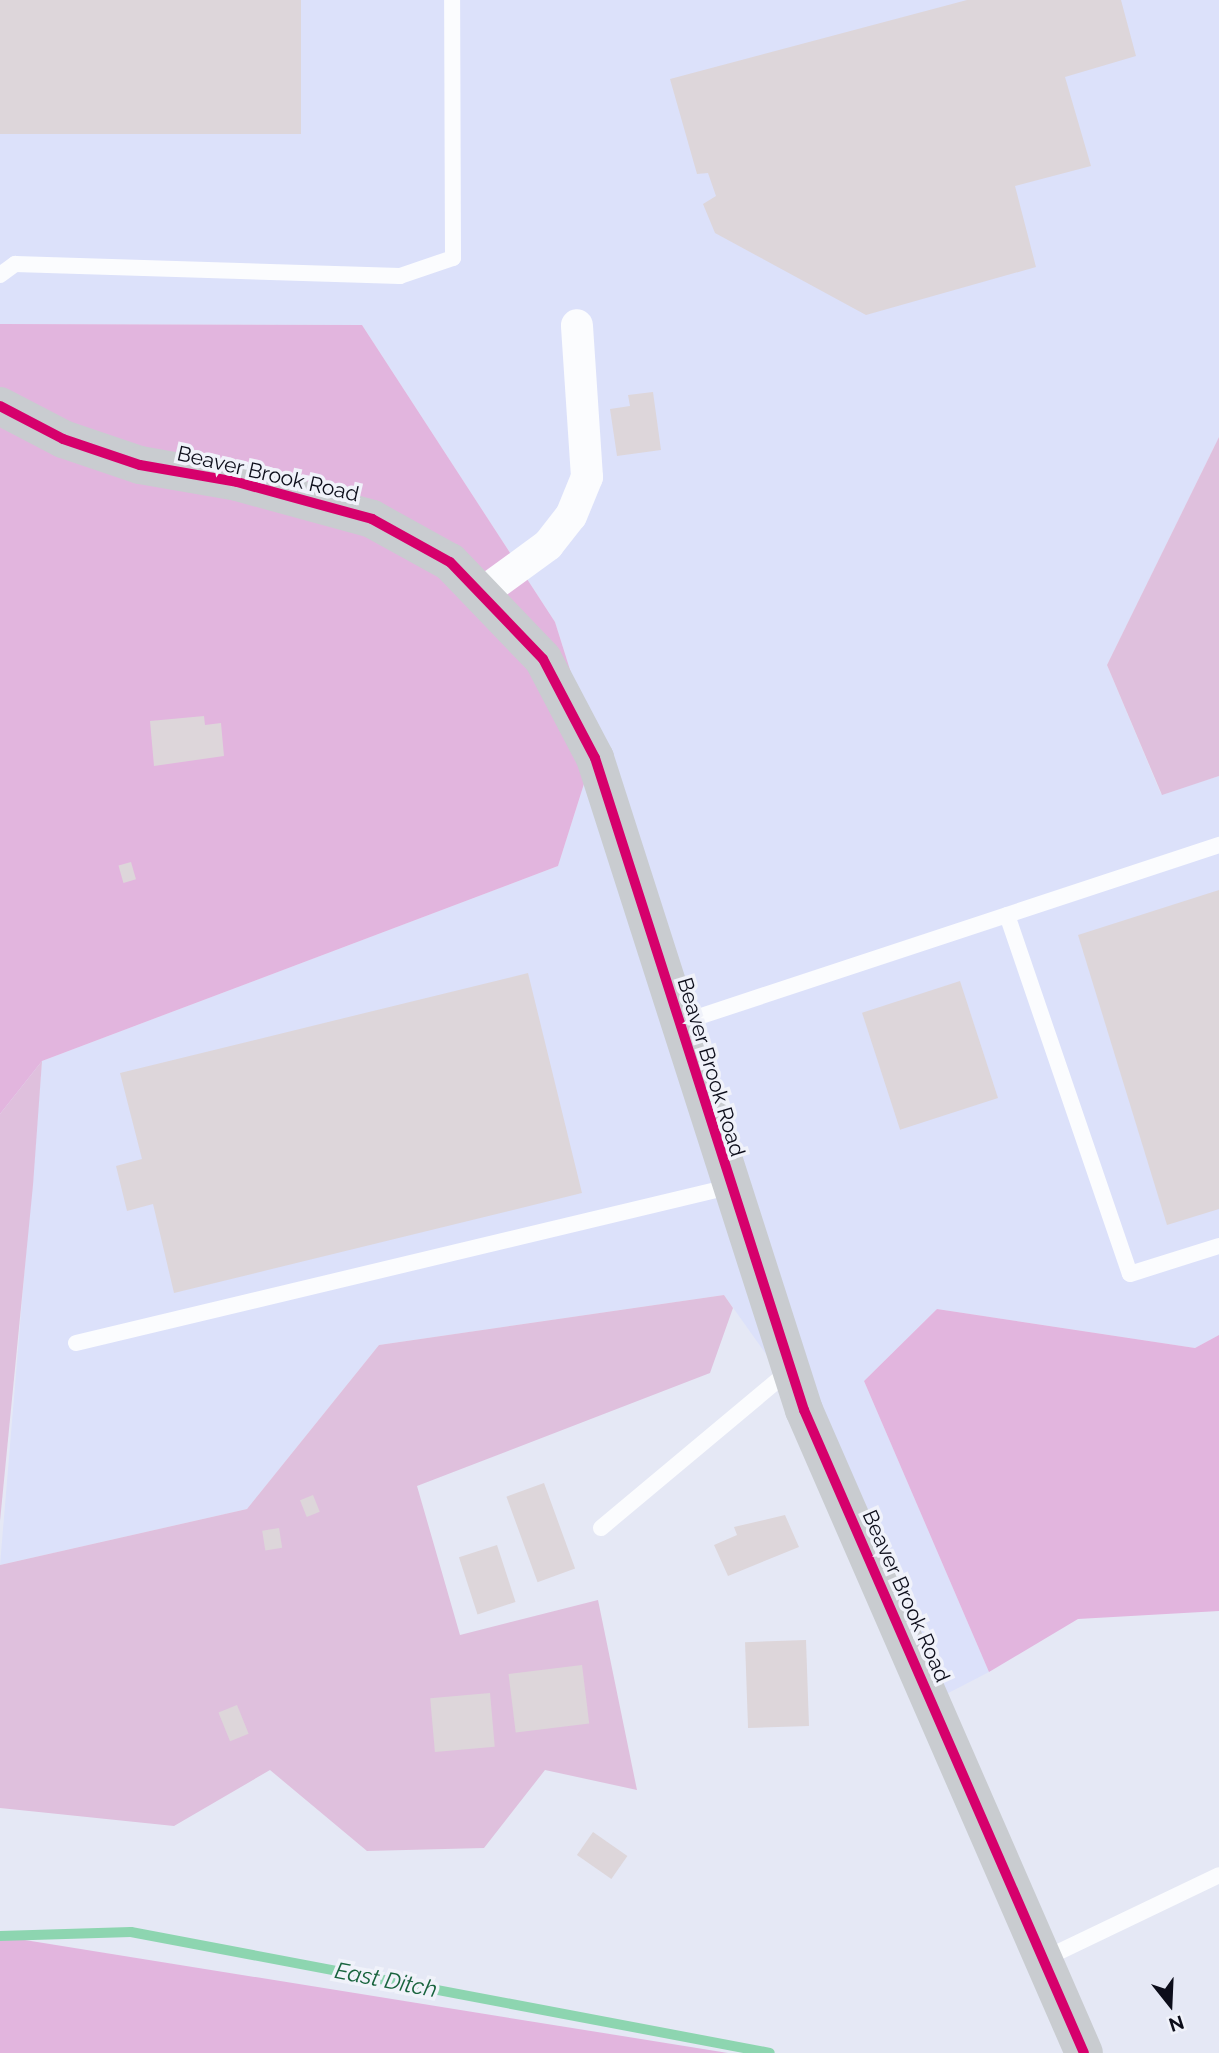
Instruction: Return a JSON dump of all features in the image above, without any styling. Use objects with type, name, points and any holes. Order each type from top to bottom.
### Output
[{"type":"street","points":[[485,591],[548,545],[571,516],[587,477],[577,325]]},
{"type":"street","name":"Beaver Brook Road","points":[[0,406],[62,439],[140,465],[237,482],[372,519],[450,562],[485,591],[543,659],[577,717],[790,1370],[1084,2053]]},
{"type":"lane","points":[[0,275],[15,264],[400,276],[453,258],[452,0]]},
{"type":"lane","points":[[678,1024],[1219,845]]},
{"type":"lane","points":[[1007,915],[1130,1274],[1219,1246]]},
{"type":"lane","points":[[76,1343],[729,1187]]},
{"type":"lane","points":[[601,1528],[790,1370]]},
{"type":"lane","points":[[1044,1959],[1219,1875]]},
{"type":"shaded area","points":[[0,0],[1219,0],[1219,437],[1107,665],[1161,794],[1219,776],[1219,1335],[1195,1348],[937,1309],[864,1381],[989,1672],[929,1703],[800,1402],[724,1295],[379,1345],[247,1509],[0,1565],[42,1061],[558,866],[595,749],[555,622],[362,325],[0,324]]},
{"type":"shaded area","points":[[0,324],[362,325],[555,622],[595,749],[558,866],[42,1061],[0,1114]]},
{"type":"shaded area","points":[[1219,437],[1219,776],[1162,795],[1107,665]]},
{"type":"shaded area","points":[[42,1061],[33,1185],[0,1521],[0,1114]]},
{"type":"shaded area","points":[[724,1295],[733,1308],[710,1373],[417,1486],[460,1635],[598,1600],[637,1790],[545,1770],[484,1848],[367,1851],[270,1770],[174,1826],[0,1808],[0,1565],[247,1509],[379,1345]]},
{"type":"shaded area","points":[[937,1309],[1195,1348],[1219,1335],[1219,1611],[1078,1619],[989,1672],[864,1381]]},
{"type":"shaded area","points":[[0,1936],[728,2053],[0,2053]]},
{"type":"building","points":[[0,0],[301,0],[301,134],[0,134]]},
{"type":"building","points":[[967,0],[1121,0],[1136,56],[1065,77],[1091,166],[1015,186],[1036,267],[866,315],[715,233],[703,204],[716,196],[708,173],[697,174],[670,79]]},
{"type":"building","points":[[653,392],[661,450],[617,456],[610,409],[630,406],[628,395]]},
{"type":"building","points":[[204,716],[205,725],[221,723],[224,756],[154,766],[150,721]]},
{"type":"building","points":[[131,862],[136,879],[123,883],[119,866]]},
{"type":"building","points":[[1219,890],[1219,1209],[1167,1225],[1078,935]]},
{"type":"building","points":[[528,973],[582,1193],[174,1293],[153,1204],[127,1211],[116,1166],[142,1159],[120,1073]]},
{"type":"building","points":[[960,981],[998,1098],[900,1130],[862,1013]]},
{"type":"building","points":[[544,1483],[575,1569],[538,1582],[506,1497]]},
{"type":"building","points":[[313,1495],[320,1512],[307,1517],[300,1500]]},
{"type":"building","points":[[785,1515],[799,1547],[728,1576],[714,1545],[737,1535],[734,1527]]},
{"type":"building","points":[[279,1528],[282,1548],[265,1550],[262,1531]]},
{"type":"building","points":[[497,1545],[516,1602],[477,1614],[459,1557]]},
{"type":"building","points":[[806,1640],[809,1726],[748,1728],[745,1642]]},
{"type":"building","points":[[582,1665],[589,1724],[516,1733],[509,1674]]},
{"type":"building","points":[[490,1693],[495,1747],[435,1752],[430,1698]]},
{"type":"building","points":[[237,1705],[249,1734],[230,1741],[218,1712]]},
{"type":"building","points":[[593,1832],[627,1856],[611,1879],[577,1855]]},
{"type":"waterway","name":"East Ditch","points":[[0,1936],[131,1932],[770,2053]]},
{"type":"cycle path","points":[[0,406],[63,439],[140,465],[237,482],[372,519],[450,562],[543,659],[595,758],[804,1410],[1084,2053]]}]
